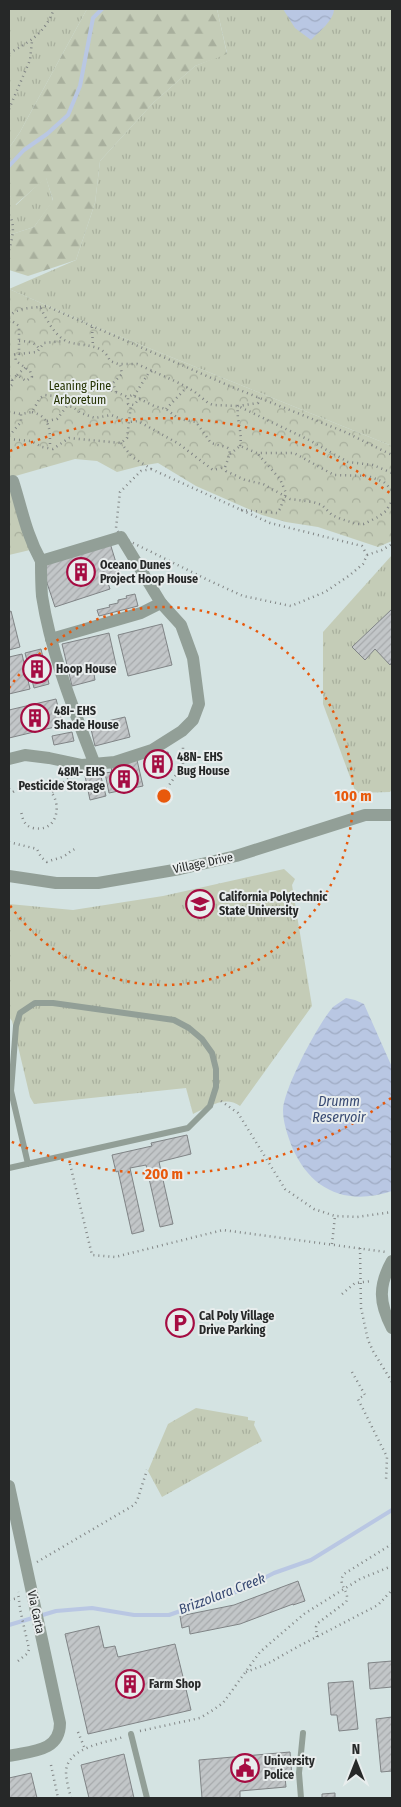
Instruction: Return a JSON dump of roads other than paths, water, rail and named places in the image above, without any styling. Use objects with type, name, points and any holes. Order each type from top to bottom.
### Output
[{"type":"street","points":[[13,481],[24,523],[33,547],[41,561],[42,594],[51,639],[88,765]]},
{"type":"street","points":[[9,759],[25,755],[88,765],[115,762],[152,750],[182,731],[193,720],[199,704],[193,658],[181,625],[161,602],[120,536],[41,561]]},
{"type":"street","points":[[51,639],[141,613],[161,602]]},
{"type":"street","name":"Village Drive","points":[[9,876],[56,883],[98,883],[180,869],[236,856],[366,815],[392,814]]},
{"type":"street","points":[[392,1261],[385,1274],[382,1300],[384,1314],[392,1328]]},
{"type":"street","name":"Via Carta","points":[[9,1486],[60,1723],[60,1732],[52,1744],[45,1748],[9,1756]]},
{"type":"lane","points":[[9,1168],[28,1164],[188,1128],[210,1106],[214,1096],[216,1069],[212,1053],[202,1039],[189,1028],[174,1020],[53,1003],[35,1003],[20,1013],[16,1026],[11,1091],[28,1164]]},
{"type":"lane","points":[[301,1798],[299,1773],[303,1733]]},
{"type":"lane","points":[[131,1734],[148,1798]]},
{"type":"water","points":[[283,9],[334,9],[329,22],[311,40],[295,28]]},
{"type":"water","name":"Drumm Reservoir","points":[[346,998],[364,1004],[392,1067],[392,1191],[360,1197],[332,1191],[309,1175],[292,1147],[286,1129],[283,1110],[295,1072],[311,1041],[333,1007]]},
{"type":"waterway","points":[[9,166],[24,150],[47,134],[68,115],[80,86],[93,18],[102,9]]},
{"type":"waterway","name":"Brizzolara Creek","points":[[9,1625],[56,1611],[92,1608],[134,1615],[169,1615],[241,1590],[274,1573],[311,1560],[392,1510]]},
{"type":"place","name":"Oceano Dunes Project Hoop House","points":[[81,572]]},
{"type":"place","name":"Hoop House","points":[[37,669]]},
{"type":"place","name":"48I- EHS Shade House","points":[[35,718]]},
{"type":"place","name":"48N- EHS Bug House","points":[[158,764]]},
{"type":"place","name":"48M- EHS Pesticide Storage","points":[[124,779]]},
{"type":"place","name":"California Polytechnic State University","points":[[200,904]]},
{"type":"place","name":"Cal Poly Village Drive Parking","points":[[180,1323]]},
{"type":"place","name":"Farm Shop","points":[[130,1684]]},
{"type":"place","name":"University Police","points":[[245,1768]]},
{"type":"park label","name":"Leaning Pine Arboretum","points":[[80,393]]}]
